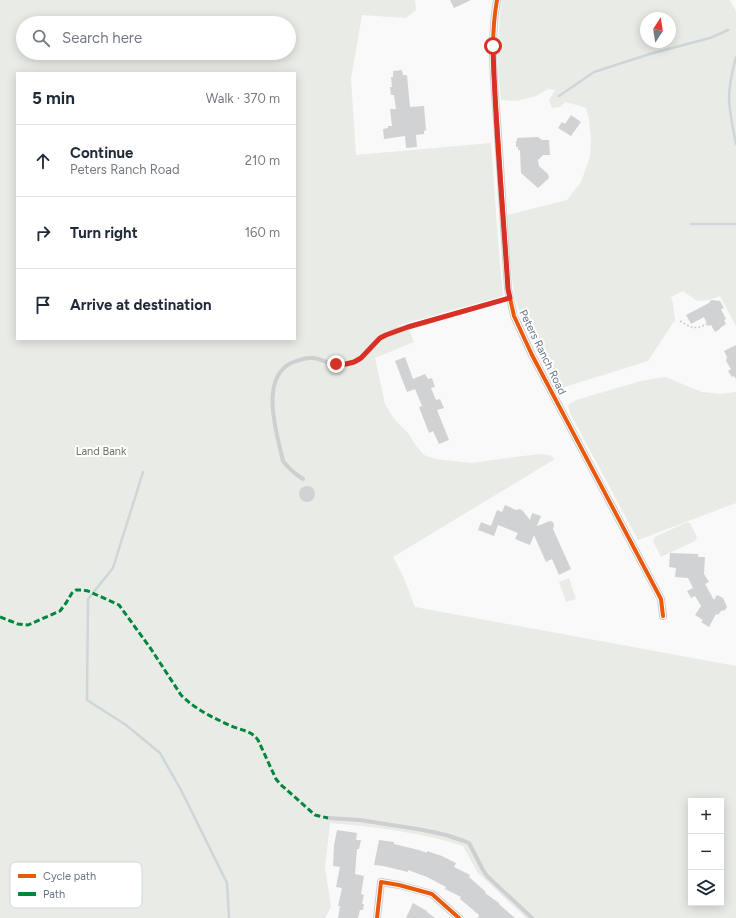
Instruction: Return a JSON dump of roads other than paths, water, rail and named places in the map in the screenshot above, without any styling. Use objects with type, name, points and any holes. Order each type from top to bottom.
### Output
[{"type":"street","name":"Peters Ranch Road","points":[[497,0],[493,46],[494,83],[508,289],[514,316],[532,355],[661,599],[663,616]]},
{"type":"street","points":[[377,918],[382,882],[432,894],[459,918]]},
{"type":"lane","points":[[303,479],[288,468],[283,461],[273,414],[273,397],[276,379],[287,365],[300,359],[313,358],[336,364],[354,362],[361,358],[380,338],[386,335],[408,327],[510,298]]},
{"type":"lane","points":[[328,818],[360,820],[423,830],[446,835],[469,843],[482,870],[487,876],[532,918]]},
{"type":"waterway","points":[[559,96],[594,72],[653,53],[710,38],[728,30]]},
{"type":"waterway","points":[[736,57],[731,78],[729,100],[736,144]]},
{"type":"waterway","points":[[691,224],[736,224]]},
{"type":"waterway","points":[[143,472],[113,568],[88,599],[87,700],[126,725],[160,753],[181,790],[227,883],[229,918]]},
{"type":"park label","name":"Land Bank","points":[[101,451]]}]
